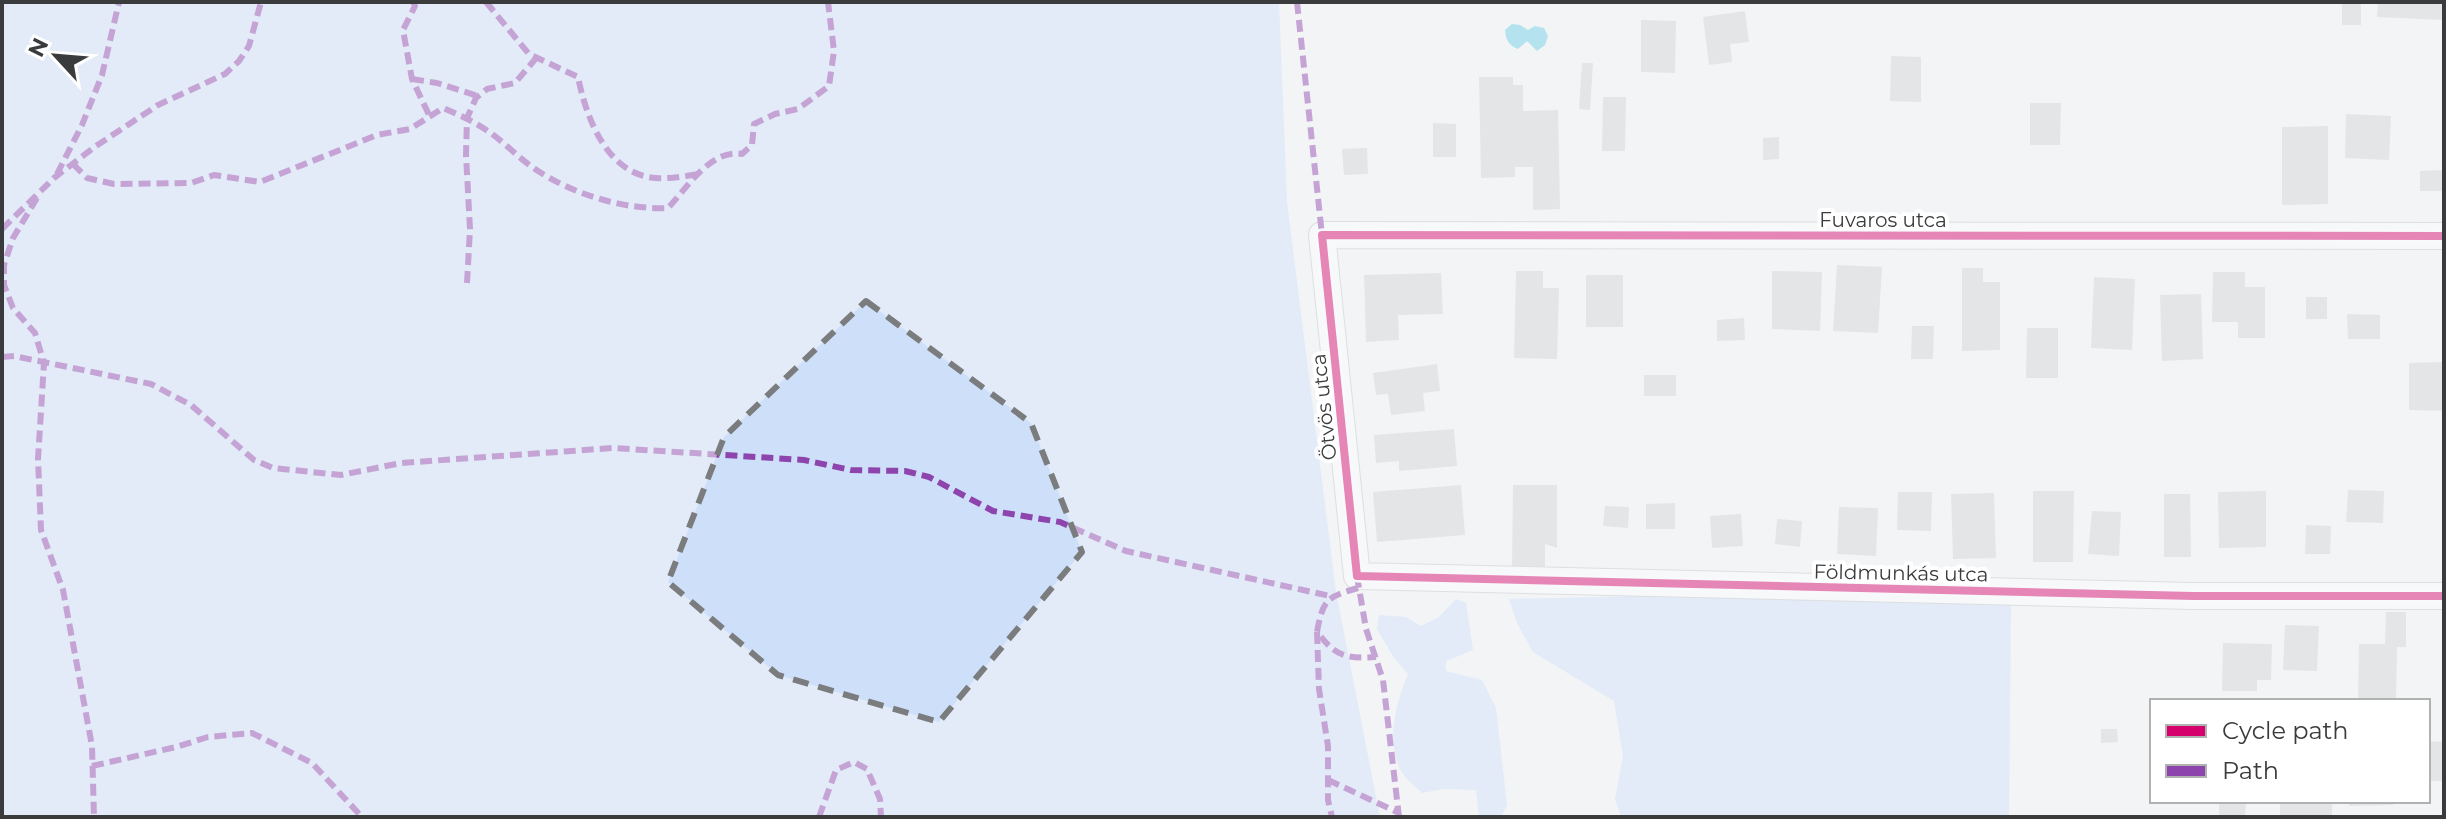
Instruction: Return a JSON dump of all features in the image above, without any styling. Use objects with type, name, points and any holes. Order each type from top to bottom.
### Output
[{"type":"street","name":"Fuvaros utca","points":[[1322,235],[2444,236]]},
{"type":"street","name":"Ötvös utca","points":[[1322,235],[1357,576]]},
{"type":"street","name":"Földmunkás utca","points":[[1357,576],[2193,596],[2444,596]]},
{"type":"highlighted area","points":[[866,301],[1031,423],[1082,552],[939,722],[778,675],[668,582],[724,437]]},
{"type":"shaded area","points":[[2,2],[1279,2],[1287,202],[1336,592],[1380,817],[2,817]]},
{"type":"shaded area","points":[[1680,595],[2011,603],[2009,817],[1621,817],[1615,799],[1623,756],[1614,701],[1533,652],[1517,623],[1509,599]]},
{"type":"shaded area","points":[[1456,599],[1466,603],[1473,650],[1446,661],[1446,671],[1482,680],[1496,708],[1507,805],[1501,817],[1479,817],[1476,790],[1443,789],[1422,793],[1404,776],[1396,757],[1394,721],[1408,674],[1394,658],[1377,629],[1379,615],[1406,617],[1421,626],[1439,617]]},
{"type":"water","points":[[1512,24],[1528,30],[1535,26],[1544,28],[1548,36],[1545,45],[1537,51],[1527,41],[1518,49],[1512,46],[1505,30]]},
{"type":"building","points":[[2342,2],[2361,2],[2361,25],[2342,25]]},
{"type":"building","points":[[2378,2],[2444,2],[2444,20],[2377,17]]},
{"type":"building","points":[[1745,11],[1749,42],[1730,44],[1732,62],[1709,65],[1703,17]]},
{"type":"building","points":[[1641,20],[1676,21],[1675,73],[1641,72]]},
{"type":"building","points":[[1891,56],[1921,57],[1921,102],[1890,101]]},
{"type":"building","points":[[1582,63],[1593,63],[1590,110],[1579,109]]},
{"type":"building","points":[[1479,77],[1513,77],[1513,85],[1523,85],[1523,111],[1558,110],[1560,209],[1533,210],[1533,167],[1515,167],[1515,177],[1481,178]]},
{"type":"building","points":[[1603,97],[1626,97],[1625,151],[1602,151]]},
{"type":"building","points":[[2030,103],[2061,103],[2060,145],[2030,145]]},
{"type":"building","points":[[2346,114],[2391,116],[2389,160],[2345,158]]},
{"type":"building","points":[[1433,123],[1456,124],[1456,157],[1433,157]]},
{"type":"building","points":[[2328,126],[2328,204],[2282,205],[2282,127]]},
{"type":"building","points":[[1779,137],[1779,159],[1763,160],[1763,138]]},
{"type":"building","points":[[1367,148],[1368,174],[1344,175],[1342,149]]},
{"type":"building","points":[[2444,170],[2444,191],[2420,191],[2420,171]]},
{"type":"building","points":[[1837,265],[1882,267],[1878,333],[1833,331]]},
{"type":"building","points":[[1962,268],[1983,268],[1983,282],[2000,282],[2000,350],[1962,351]]},
{"type":"building","points":[[1516,271],[1543,271],[1543,288],[1559,288],[1557,359],[1514,358]]},
{"type":"building","points":[[1772,271],[1822,272],[1820,331],[1772,329]]},
{"type":"building","points":[[2213,272],[2245,272],[2245,287],[2265,287],[2265,338],[2238,338],[2238,322],[2212,322]]},
{"type":"building","points":[[1441,273],[1443,314],[1398,315],[1399,340],[1366,342],[1364,275]]},
{"type":"building","points":[[1586,275],[1623,275],[1623,327],[1586,327]]},
{"type":"building","points":[[2094,277],[2135,279],[2132,350],[2091,348]]},
{"type":"building","points":[[2201,294],[2203,359],[2162,361],[2160,295]]},
{"type":"building","points":[[2306,297],[2327,297],[2327,319],[2306,319]]},
{"type":"building","points":[[2347,314],[2380,315],[2380,339],[2348,339]]},
{"type":"building","points":[[1744,318],[1745,340],[1717,341],[1717,320]]},
{"type":"building","points":[[1912,326],[1934,326],[1933,359],[1911,359]]},
{"type":"building","points":[[2027,328],[2058,328],[2058,378],[2026,378]]},
{"type":"building","points":[[2444,362],[2444,411],[2409,410],[2409,363]]},
{"type":"building","points":[[1437,364],[1440,391],[1423,393],[1425,411],[1391,415],[1388,394],[1376,395],[1373,373]]},
{"type":"building","points":[[1644,375],[1676,375],[1676,396],[1644,396]]},
{"type":"building","points":[[1454,429],[1457,466],[1399,471],[1399,461],[1376,463],[1374,435]]},
{"type":"building","points":[[1461,485],[1465,535],[1377,542],[1373,492]]},
{"type":"building","points":[[1513,485],[1557,485],[1557,548],[1545,544],[1545,569],[1512,568]]},
{"type":"building","points":[[2348,490],[2384,491],[2383,523],[2346,522]]},
{"type":"building","points":[[2033,491],[2074,491],[2073,562],[2033,562]]},
{"type":"building","points":[[2266,491],[2266,547],[2219,548],[2218,492]]},
{"type":"building","points":[[1898,492],[1932,492],[1931,531],[1897,530]]},
{"type":"building","points":[[1994,493],[1996,558],[1953,559],[1951,494]]},
{"type":"building","points":[[2164,494],[2190,494],[2191,557],[2164,557]]},
{"type":"building","points":[[1675,503],[1675,529],[1646,529],[1646,504]]},
{"type":"building","points":[[1605,506],[1629,507],[1628,528],[1603,526]]},
{"type":"building","points":[[1839,507],[1878,508],[1876,556],[1837,554]]},
{"type":"building","points":[[2092,511],[2121,512],[2119,556],[2088,554]]},
{"type":"building","points":[[1741,514],[1743,546],[1712,548],[1710,516]]},
{"type":"building","points":[[1777,519],[1802,521],[1800,547],[1775,544]]},
{"type":"building","points":[[2306,525],[2331,526],[2330,554],[2305,554]]},
{"type":"building","points":[[2386,612],[2406,612],[2406,647],[2397,647],[2396,699],[2358,699],[2359,644],[2385,644]]},
{"type":"building","points":[[2285,625],[2319,626],[2317,671],[2283,670]]},
{"type":"building","points":[[2223,643],[2272,644],[2271,680],[2257,680],[2257,691],[2222,691]]},
{"type":"building","points":[[2101,729],[2117,729],[2118,742],[2101,743]]},
{"type":"building","points":[[2430,741],[2444,742],[2444,781],[2430,781]]},
{"type":"building","points":[[2219,803],[2246,803],[2245,817],[2219,817]]},
{"type":"building","points":[[2280,803],[2332,803],[2332,817],[2280,817]]},
{"type":"building","points":[[2349,803],[2393,803],[2393,805],[2349,806]]},
{"type":"marked path","points":[[57,174],[82,125],[102,75],[119,2]]},
{"type":"marked path","points":[[2,229],[54,178],[96,146],[158,105],[225,74],[249,46],[261,2]]},
{"type":"marked path","points":[[413,2],[415,6],[403,30],[412,79],[429,115]]},
{"type":"marked path","points":[[486,2],[529,54],[578,77],[593,126],[624,167],[656,178],[699,174]]},
{"type":"marked path","points":[[73,164],[87,178],[114,184],[191,183],[214,175],[260,182],[377,135],[410,129],[443,108],[486,130],[529,165],[565,186],[616,203],[668,208],[710,163],[730,154],[742,154],[752,145],[754,124],[775,114],[798,109],[829,86],[834,51],[828,2]]},
{"type":"marked path","points":[[1297,2],[1322,235]]},
{"type":"marked path","points":[[467,283],[470,229],[467,118],[476,98],[487,89],[515,83],[537,57]]},
{"type":"marked path","points":[[412,79],[478,96]]},
{"type":"marked path","points":[[37,198],[13,238],[4,265],[4,285],[13,308],[35,333],[44,363],[38,459],[41,530],[63,590],[92,746],[94,817]]},
{"type":"marked path","points":[[2,357],[14,356],[151,384],[191,405],[254,460],[273,468],[341,475],[401,463],[613,448],[804,460],[851,470],[905,471],[929,477],[993,511],[1060,522],[1126,551],[1330,596]]},
{"type":"marked path","points":[[1357,576],[1366,629],[1383,680],[1399,817]]},
{"type":"marked path","points":[[1358,588],[1328,601],[1317,632],[1330,647],[1343,655],[1376,657]]},
{"type":"marked path","points":[[1317,632],[1319,689],[1328,746],[1328,800],[1332,817]]},
{"type":"marked path","points":[[92,766],[208,737],[252,733],[312,763],[362,817]]},
{"type":"marked path","points":[[819,817],[836,770],[854,762],[867,769],[880,799],[881,817]]},
{"type":"marked path","points":[[1328,780],[1397,812]]},
{"type":"cycle path","points":[[2444,236],[1322,235],[1357,576],[2193,596],[2444,596]]}]
